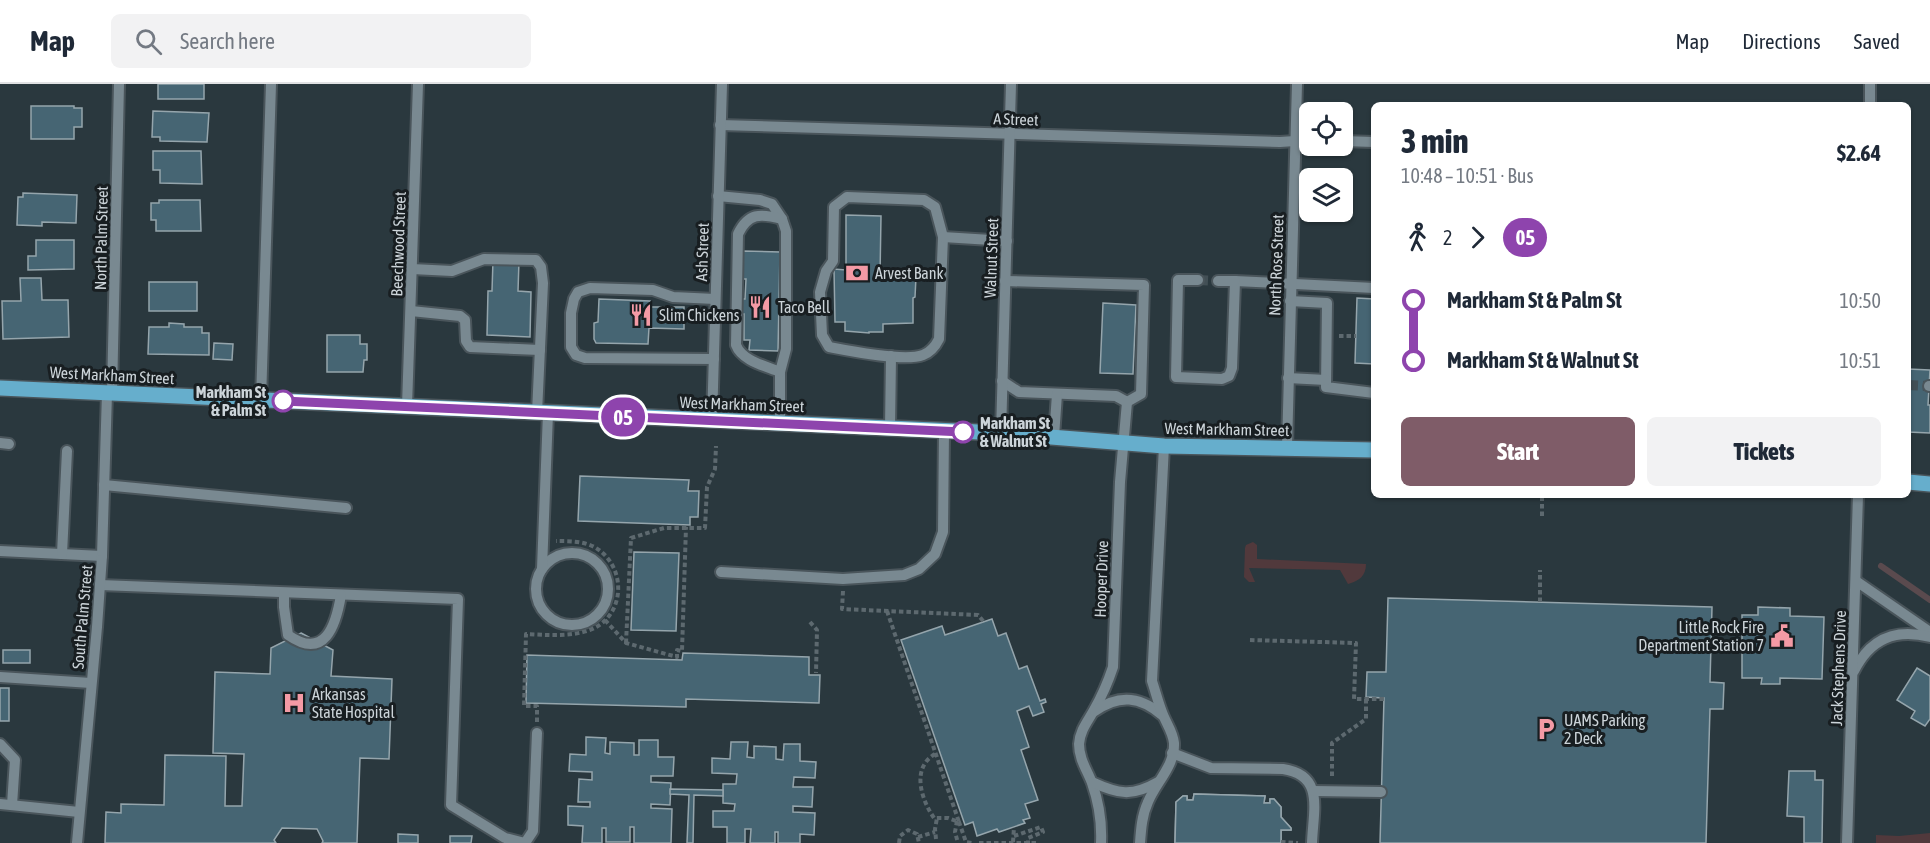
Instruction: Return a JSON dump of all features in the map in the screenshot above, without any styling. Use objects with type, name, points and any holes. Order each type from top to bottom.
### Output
[{"type":"main road","name":"West Markham Street","points":[[0,388],[1001,433],[1164,446],[1371,450]]},
{"type":"main road","points":[[1911,482],[1930,484]]},
{"type":"street","name":"North Palm Street","points":[[110,393],[119,84]]},
{"type":"street","points":[[261,400],[271,84]]},
{"type":"street","name":"Beechwood Street","points":[[407,406],[418,84]]},
{"type":"street","name":"Ash Street","points":[[712,420],[722,84]]},
{"type":"street","name":"Walnut Street","points":[[1001,433],[1011,84]]},
{"type":"street","name":"North Rose Street","points":[[1287,447],[1297,84]]},
{"type":"street","points":[[1870,84],[1870,102]]},
{"type":"street","name":"A Street","points":[[720,126],[1280,142],[1299,140]]},
{"type":"street","points":[[1353,141],[1371,142]]},
{"type":"street","points":[[718,196],[760,200],[772,204],[782,219],[786,231],[786,349],[780,372],[780,423]]},
{"type":"street","points":[[847,197],[924,200],[934,207],[943,237],[939,339],[933,350],[921,356],[891,356],[829,347],[822,335],[820,292],[826,271],[833,261],[834,207],[847,197]]},
{"type":"street","points":[[780,372],[738,351],[736,334],[738,234],[746,220],[756,216],[769,215],[782,219]]},
{"type":"street","points":[[943,237],[1007,241]]},
{"type":"street","points":[[412,269],[452,271],[484,259],[536,260],[541,267],[543,283],[540,350],[543,413],[543,541],[542,569],[537,579],[536,590],[543,611],[562,624],[584,623],[594,618],[603,609],[608,597],[608,585],[597,563],[587,556],[575,553],[562,555],[551,560],[542,569]]},
{"type":"street","points":[[1198,280],[1178,280],[1176,377],[1222,379],[1229,376],[1232,368],[1235,281]]},
{"type":"street","points":[[1002,381],[1019,392],[1116,396],[1127,402],[1141,394],[1144,285],[1005,281]]},
{"type":"street","points":[[1218,281],[1371,288]]},
{"type":"street","points":[[714,359],[585,358],[576,355],[571,348],[571,313],[578,292],[590,288],[653,290],[673,297],[715,299]]},
{"type":"street","points":[[1290,301],[1327,303],[1326,387],[1371,393]]},
{"type":"street","points":[[411,311],[460,316],[465,320],[466,341],[470,347],[540,350]]},
{"type":"street","points":[[890,428],[891,356]]},
{"type":"street","points":[[1288,378],[1326,380]]},
{"type":"street","name":"South Palm Street","points":[[77,843],[100,585],[110,393]]},
{"type":"street","points":[[1054,437],[1057,394]]},
{"type":"street","name":"Hooper Drive","points":[[1101,843],[1102,822],[1092,782],[1082,762],[1079,745],[1086,721],[1093,713],[1113,667],[1123,443],[1127,402]]},
{"type":"street","points":[[721,572],[843,579],[912,573],[926,565],[935,554],[943,532],[944,431]]},
{"type":"street","points":[[1140,843],[1141,824],[1148,801],[1169,768],[1174,744],[1152,681],[1164,446]]},
{"type":"street","points":[[62,554],[67,451]]},
{"type":"street","points":[[104,485],[346,507]]},
{"type":"street","name":"Jack Stephens Drive","points":[[1847,843],[1858,498]]},
{"type":"street","points":[[0,551],[102,556]]},
{"type":"street","points":[[1856,581],[1930,634]]},
{"type":"street","points":[[100,585],[458,599],[451,806],[505,838],[525,843],[533,831],[537,733]]},
{"type":"street","points":[[284,592],[288,635],[298,642],[313,643],[326,639],[332,630],[341,595]]},
{"type":"street","points":[[1852,674],[1866,651],[1888,636],[1930,634]]},
{"type":"street","points":[[0,677],[92,683]]},
{"type":"street","points":[[1093,713],[1106,704],[1124,699],[1141,701],[1152,706],[1164,717]]},
{"type":"street","points":[[0,744],[15,760],[12,805]]},
{"type":"street","points":[[1172,753],[1211,768],[1294,770],[1309,781],[1314,791],[1312,843]]},
{"type":"street","points":[[1092,782],[1125,794],[1144,790],[1158,782]]},
{"type":"street","points":[[1314,791],[1381,792]]},
{"type":"street","points":[[0,804],[79,812]]},
{"type":"path","points":[[626,643],[631,538],[664,528],[705,528],[707,487],[715,469],[716,446]]},
{"type":"path","points":[[1542,498],[1542,516]]},
{"type":"path","points":[[605,620],[626,643],[677,657],[677,650],[682,651],[686,527]]},
{"type":"path","points":[[537,714],[537,706],[524,706],[526,634],[576,633],[592,629],[605,620],[614,608],[619,592],[614,566],[594,547],[581,543],[543,541]]},
{"type":"path","points":[[1540,570],[1540,602]]},
{"type":"path","points":[[843,579],[842,609],[978,615],[984,622]]},
{"type":"path","points":[[886,611],[958,822],[966,842],[972,843]]},
{"type":"path","points":[[810,622],[817,630],[816,673]]},
{"type":"path","points":[[1250,640],[1356,643],[1354,699],[1383,699]]},
{"type":"path","points":[[1332,776],[1332,743],[1366,719],[1366,699]]},
{"type":"path","points":[[935,754],[928,758],[920,775],[928,809],[934,818],[948,818],[958,822]]},
{"type":"path","points":[[936,839],[937,818]]},
{"type":"path","points":[[958,822],[955,832],[958,843]]},
{"type":"path","points":[[1014,836],[1041,826],[1043,832],[1028,838],[1028,843]]},
{"type":"path","points":[[1013,842],[1014,827]]},
{"type":"path","points":[[899,843],[900,836],[908,830],[914,832],[918,837],[918,843]]},
{"type":"path","points":[[918,837],[935,832]]},
{"type":"path","points":[[1281,842],[1304,843]]},
{"type":"path","points":[[979,843],[1038,843]]},
{"type":"shaded area","points":[[1253,542],[1257,545],[1257,559],[1366,564],[1366,568],[1361,577],[1348,584],[1340,570],[1249,568],[1255,582],[1249,582],[1244,577],[1245,548]]},
{"type":"shaded area","points":[[1930,833],[1930,843],[1876,843],[1876,835],[1899,836]]},
{"type":"building","points":[[158,84],[204,84],[204,99],[158,99]]},
{"type":"building","points":[[31,106],[82,108],[82,127],[74,127],[74,139],[31,139]]},
{"type":"building","points":[[153,111],[209,113],[207,142],[160,141],[160,137],[152,137]]},
{"type":"building","points":[[153,151],[201,151],[202,184],[160,183],[160,170],[153,170]]},
{"type":"building","points":[[23,193],[77,195],[76,223],[42,222],[42,226],[17,225],[18,197],[23,197]]},
{"type":"building","points":[[159,200],[200,200],[201,231],[156,231],[156,220],[151,220],[151,203],[159,203]]},
{"type":"building","name":"Arvest Bank","points":[[846,215],[881,216],[880,276],[916,277],[913,323],[883,324],[883,332],[869,333],[845,331],[845,322],[835,322],[834,269],[846,270]]},
{"type":"building","points":[[36,240],[74,240],[74,269],[28,270],[28,256],[36,256]]},
{"type":"building","name":"Taco Bell","points":[[743,251],[780,252],[778,351],[749,350],[750,340],[744,340],[744,314],[741,314],[742,299],[745,299],[746,279],[742,279]]},
{"type":"building","points":[[493,260],[519,261],[518,291],[531,292],[530,337],[487,335],[488,291],[492,291]]},
{"type":"building","points":[[20,278],[41,278],[42,300],[68,300],[69,337],[3,339],[2,301],[21,301]]},
{"type":"building","points":[[149,282],[197,282],[197,311],[149,311]]},
{"type":"building","points":[[1357,298],[1371,299],[1371,364],[1355,363]]},
{"type":"building","name":"Slim Chickens","points":[[599,299],[650,301],[649,307],[684,307],[684,329],[649,328],[648,344],[596,343],[594,323],[598,322]]},
{"type":"building","points":[[1103,303],[1136,305],[1133,374],[1100,373]]},
{"type":"building","points":[[169,323],[184,324],[184,327],[202,327],[202,333],[209,333],[209,355],[148,354],[149,327],[169,327]]},
{"type":"building","points":[[327,335],[360,335],[360,344],[367,344],[367,360],[364,360],[363,372],[327,372]]},
{"type":"building","points":[[214,343],[233,344],[232,360],[213,359]]},
{"type":"building","points":[[1911,369],[1930,370],[1928,405],[1930,405],[1930,433],[1911,432]]},
{"type":"building","points":[[580,476],[689,480],[688,491],[699,491],[698,517],[690,517],[690,525],[578,521]]},
{"type":"building","points":[[634,552],[679,553],[676,631],[631,630]]},
{"type":"building","name":"UAMS Parking 2 Deck","points":[[1388,598],[1712,607],[1710,682],[1724,683],[1723,709],[1710,709],[1706,843],[1380,843],[1384,698],[1366,697],[1367,672],[1386,672]]},
{"type":"building","name":"Little Rock Fire Department Station 7","points":[[1758,607],[1790,608],[1790,616],[1824,617],[1822,679],[1780,678],[1780,684],[1761,684],[1762,678],[1742,678],[1742,615],[1758,615]]},
{"type":"building","points":[[992,619],[998,636],[1006,633],[1019,669],[1027,666],[1040,701],[1045,699],[1046,702],[1041,704],[1044,712],[1033,716],[1029,706],[1017,711],[1029,747],[1021,750],[1038,800],[1025,804],[1030,818],[1023,820],[1025,823],[999,832],[997,829],[977,836],[973,822],[965,825],[901,640],[942,626],[945,635]]},
{"type":"building","name":"Arkansas State Hospital","points":[[301,633],[333,650],[331,676],[392,679],[389,759],[360,758],[357,843],[322,843],[317,829],[282,828],[274,840],[276,843],[105,843],[106,812],[121,813],[121,804],[164,805],[165,755],[226,756],[225,806],[242,806],[244,754],[213,753],[215,672],[270,674],[271,648]]},
{"type":"building","points":[[3,650],[30,650],[30,663],[3,663]]},
{"type":"building","points":[[683,653],[809,657],[809,675],[820,675],[819,703],[686,699],[686,707],[526,703],[527,655],[682,660]]},
{"type":"building","points":[[1917,668],[1930,676],[1930,719],[1925,726],[1911,718],[1915,711],[1897,700]]},
{"type":"building","points":[[0,688],[9,688],[9,721],[0,721]]},
{"type":"building","points":[[586,737],[606,738],[605,753],[610,754],[610,742],[634,743],[634,755],[639,755],[639,740],[658,740],[658,757],[674,757],[673,776],[651,776],[651,782],[671,783],[670,805],[651,804],[651,808],[672,809],[671,843],[634,843],[634,827],[630,827],[630,842],[606,842],[606,828],[602,828],[602,843],[582,843],[583,826],[568,825],[568,806],[590,807],[590,802],[578,802],[579,779],[592,780],[592,772],[569,771],[570,754],[586,755]]},
{"type":"building","points":[[731,742],[748,742],[747,757],[754,758],[754,746],[776,747],[776,759],[783,760],[784,744],[800,744],[800,761],[816,762],[815,778],[794,777],[793,787],[813,787],[812,807],[793,806],[793,812],[815,813],[814,835],[800,834],[800,843],[778,843],[778,832],[775,832],[775,843],[750,843],[751,829],[745,829],[745,843],[727,843],[727,827],[713,827],[713,811],[734,811],[735,804],[723,803],[723,784],[736,784],[737,774],[712,773],[712,758],[730,759]]},
{"type":"building","points":[[1789,771],[1815,771],[1815,780],[1823,780],[1822,843],[1804,843],[1804,817],[1787,816]]},
{"type":"building","points":[[670,789],[723,790],[723,796],[694,795],[693,843],[687,843],[689,795],[670,794]]},
{"type":"building","points":[[1194,794],[1265,796],[1264,803],[1270,803],[1270,799],[1274,799],[1281,807],[1281,817],[1291,830],[1281,830],[1281,843],[1175,843],[1176,802],[1183,796],[1187,796],[1187,800],[1193,800]]},
{"type":"building","points":[[1194,794],[1265,796],[1264,803],[1270,803],[1270,799],[1274,799],[1281,807],[1281,817],[1291,830],[1281,830],[1281,843],[1175,843],[1176,802],[1183,796],[1187,796],[1187,800],[1193,800]]},
{"type":"building","points":[[398,834],[418,835],[418,843],[398,843]]},
{"type":"building","points":[[450,836],[472,836],[471,843],[450,843]]},
{"type":"waterway","points":[[1881,566],[1930,600]]},
{"type":"tunnel","points":[[1198,280],[1218,281]]},
{"type":"tunnel","points":[[1911,385],[1929,386]]},
{"type":"bus line","name":"05","points":[[283,401],[963,432]]},
{"type":"place","name":"Arvest Bank","points":[[857,273]]},
{"type":"place","name":"Taco Bell","points":[[760,307]]},
{"type":"place","name":"Slim Chickens","points":[[641,315]]},
{"type":"place","name":"Markham St & Palm St","points":[[283,401]]},
{"type":"place","name":"Markham St & Walnut St","points":[[963,432]]},
{"type":"place","name":"Little Rock Fire Department Station 7","points":[[1782,636]]},
{"type":"place","name":"Arkansas State Hospital","points":[[294,703]]},
{"type":"place","name":"UAMS Parking 2 Deck","points":[[1546,729]]}]
